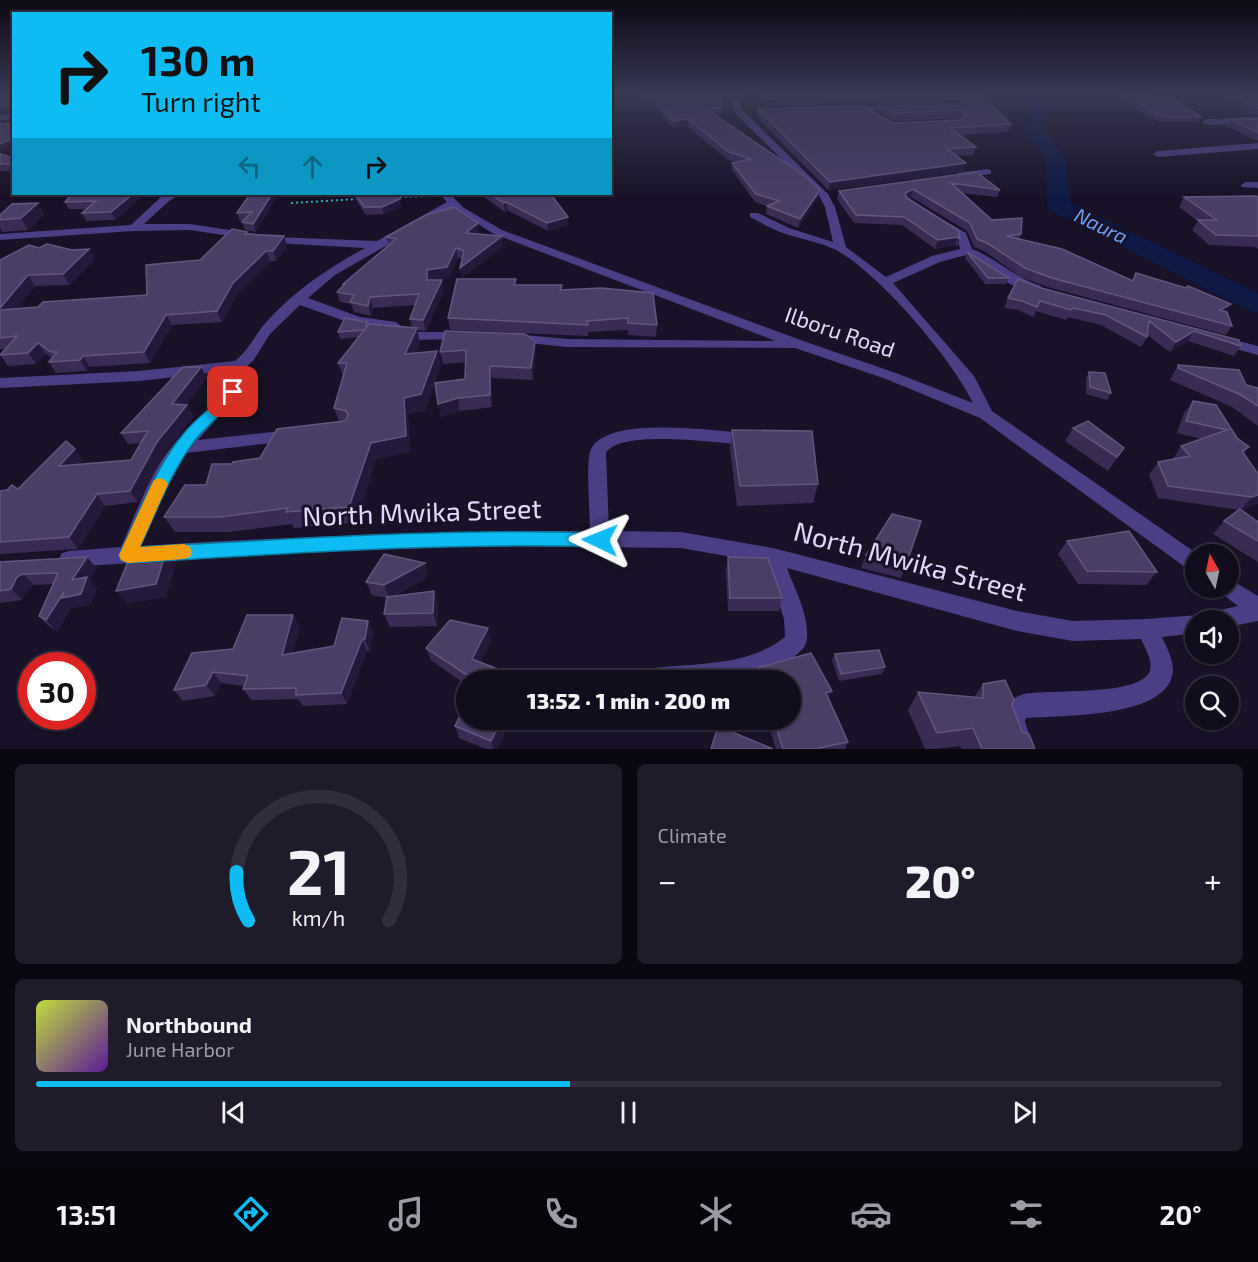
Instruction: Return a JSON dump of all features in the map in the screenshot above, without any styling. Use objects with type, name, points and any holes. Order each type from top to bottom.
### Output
[{"type":"street","points":[[761,128],[830,195],[830,207],[840,248]]},
{"type":"street","points":[[1158,154],[1258,147]]},
{"type":"street","points":[[945,178],[988,172]]},
{"type":"street","points":[[1246,186],[1258,185]]},
{"type":"street","points":[[134,228],[165,199],[174,195]]},
{"type":"street","points":[[0,383],[139,376],[239,365],[248,358],[264,332],[297,299],[332,272],[449,198]]},
{"type":"street","name":"Ilboru Road","points":[[449,198],[460,210],[498,232],[801,345],[902,380],[986,414],[1185,556]]},
{"type":"street","points":[[929,213],[962,236],[967,251]]},
{"type":"street","points":[[754,215],[803,237],[840,248],[885,282],[948,352],[969,380],[986,414]]},
{"type":"street","points":[[0,237],[134,228],[190,227],[275,240],[378,245]]},
{"type":"street","points":[[885,282],[936,259],[967,251],[979,256],[1016,282],[1052,295]]},
{"type":"street","points":[[297,299],[358,321],[391,325],[406,336],[477,336]]},
{"type":"street","points":[[504,337],[567,343],[801,345]]},
{"type":"street","points":[[1213,338],[1258,351]]},
{"type":"street","points":[[128,555],[150,503],[180,448],[226,403],[237,381],[239,365]]},
{"type":"street","points":[[180,448],[310,434]]},
{"type":"street","points":[[600,540],[598,453],[602,445],[610,440],[640,434],[764,439]]},
{"type":"street","name":"North Mwika Street","points":[[50,560],[409,540],[522,537],[681,540],[773,556],[1017,621],[1073,631],[1185,624]]},
{"type":"street","points":[[729,670],[756,664],[787,651],[796,640],[795,618],[773,556]]},
{"type":"street","points":[[1239,595],[1258,610]]},
{"type":"street","points":[[1239,614],[1258,610]]},
{"type":"street","points":[[1022,749],[1013,722],[1015,710],[1024,706],[1128,697],[1145,691],[1156,682],[1161,673],[1160,664],[1148,628]]},
{"type":"path","points":[[390,197],[449,198]]},
{"type":"path","points":[[291,203],[368,198]]},
{"type":"building","points":[[0,128],[12,128],[12,139],[0,144]]},
{"type":"building","points":[[699,128],[734,128],[805,176],[820,190],[800,219],[767,206],[779,201],[756,194],[732,163],[751,159],[729,152]]},
{"type":"building","points":[[777,128],[951,128],[976,147],[947,149],[966,163],[830,182]]},
{"type":"building","points":[[1248,128],[1258,128],[1258,133]]},
{"type":"building","points":[[0,154],[12,157],[12,164],[0,164]]},
{"type":"building","points":[[976,172],[1000,190],[951,183],[992,220],[1022,218],[1021,234],[1006,236],[1062,249],[1133,281],[1136,273],[1186,288],[1188,286],[1231,304],[1220,310],[1227,312],[1232,326],[1052,278],[1025,268],[977,239],[970,223],[913,189],[905,193],[907,198],[958,230],[960,239],[958,237],[938,240],[904,217],[856,215],[839,191]]},
{"type":"building","points":[[71,195],[132,195],[111,212],[82,213],[96,201],[65,202]]},
{"type":"building","points":[[249,195],[271,195],[253,224],[242,222],[252,212],[237,213]]},
{"type":"building","points":[[356,195],[394,195],[400,199],[382,207],[364,207]]},
{"type":"building","points":[[492,195],[552,195],[568,217],[547,223]]},
{"type":"building","points":[[1184,197],[1258,197],[1258,236],[1216,235],[1198,220],[1217,220]]},
{"type":"building","points":[[38,203],[21,218],[0,220],[0,215],[12,204]]},
{"type":"building","points":[[454,207],[478,223],[466,233],[502,236],[460,268],[464,251],[456,248],[447,267],[427,270],[427,280],[442,280],[423,320],[410,319],[419,294],[370,297],[368,306],[350,302],[354,295],[337,292],[345,284],[343,284],[396,239],[386,237],[426,215]]},
{"type":"building","points":[[232,229],[247,232],[245,234],[284,236],[273,251],[266,251],[233,283],[217,311],[166,315],[144,352],[83,356],[80,360],[49,362],[57,352],[51,352],[38,343],[28,353],[0,355],[17,336],[0,338],[0,310],[38,307],[43,302],[147,295],[146,265],[200,260]]},
{"type":"building","points":[[47,244],[72,250],[89,249],[63,274],[28,275],[0,308],[0,260],[29,245],[39,248]]},
{"type":"building","points":[[967,252],[1009,278],[988,278]]},
{"type":"building","points":[[457,279],[516,279],[514,285],[562,285],[560,290],[601,288],[653,293],[657,325],[628,323],[628,318],[587,321],[588,325],[448,318]]},
{"type":"building","points":[[1018,279],[1041,288],[1239,340],[1241,346],[1194,331],[1176,342],[1149,321],[1147,337],[1106,315],[1073,308],[1071,310],[1040,301],[1037,307],[1008,298]]},
{"type":"building","points":[[345,318],[367,322],[365,330],[338,332]]},
{"type":"building","points":[[369,324],[417,328],[405,354],[437,351],[421,394],[404,398],[406,436],[371,443],[349,507],[286,512],[288,508],[220,517],[164,517],[185,485],[206,485],[212,464],[232,464],[260,458],[277,429],[345,421],[348,415],[346,411],[334,408],[347,363],[338,363]]},
{"type":"building","points":[[445,331],[525,334],[535,341],[531,368],[490,366],[490,395],[458,398],[438,404],[435,383],[465,379],[466,350],[440,352]]},
{"type":"building","points":[[1178,365],[1239,370],[1246,385],[1258,388],[1258,406],[1241,395],[1178,368]]},
{"type":"building","points":[[183,367],[201,367],[172,404],[187,405],[157,442],[130,491],[97,494],[69,537],[0,542],[0,491],[7,490],[12,485],[18,489],[66,441],[75,449],[59,466],[131,460],[148,431],[121,433]]},
{"type":"building","points":[[1089,372],[1105,373],[1111,393],[1090,387]]},
{"type":"building","points":[[1193,401],[1216,405],[1237,438],[1249,447],[1242,451],[1258,474],[1258,495],[1252,497],[1168,486],[1158,462],[1190,456],[1181,446],[1227,430],[1186,421]]},
{"type":"building","points":[[1088,421],[1124,448],[1117,457],[1073,428]]},
{"type":"building","points":[[732,430],[812,431],[818,484],[740,486]]},
{"type":"building","points":[[1240,509],[1258,522],[1258,541],[1224,521]]},
{"type":"building","points":[[892,514],[921,521],[906,565],[866,555]]},
{"type":"building","points":[[1129,531],[1157,572],[1087,571],[1067,541]]},
{"type":"building","points":[[167,549],[156,584],[116,591],[131,554]]},
{"type":"building","points":[[384,554],[425,563],[384,585],[366,582]]},
{"type":"building","points":[[87,557],[72,580],[87,577],[81,594],[62,598],[64,592],[46,620],[39,616],[58,573],[23,574],[17,577],[11,589],[0,591],[0,562]]},
{"type":"building","points":[[728,557],[768,558],[782,598],[730,598]]},
{"type":"building","points":[[434,591],[433,613],[384,614],[387,597]]},
{"type":"building","points":[[247,615],[293,615],[282,655],[334,646],[342,618],[368,621],[365,639],[362,640],[341,693],[296,695],[296,688],[243,689],[248,676],[213,672],[206,685],[174,690],[192,653],[233,649]]},
{"type":"building","points":[[450,620],[488,628],[472,659],[500,670],[459,670],[426,648]]},
{"type":"building","points":[[879,650],[885,667],[841,674],[835,654]]},
{"type":"building","points":[[811,653],[832,691],[826,693],[848,742],[815,749],[783,749],[777,730],[801,730],[801,670],[750,670]]},
{"type":"building","points":[[1005,680],[1014,700],[1012,705],[1022,732],[1029,734],[1035,749],[982,749],[973,728],[937,733],[918,692],[983,698],[983,684]]},
{"type":"building","points":[[465,730],[497,730],[491,741]]},
{"type":"building","points":[[717,730],[728,730],[773,749],[711,749]]},
{"type":"waterway","name":"Naura","points":[[1033,128],[1056,159],[1059,206],[1258,304]]},
{"type":"slow traffic","points":[[160,484],[128,555],[184,552]]},
{"type":"route","points":[[233,392],[226,403],[192,434],[172,462],[150,503],[128,555],[409,540],[522,537],[600,540]]}]
